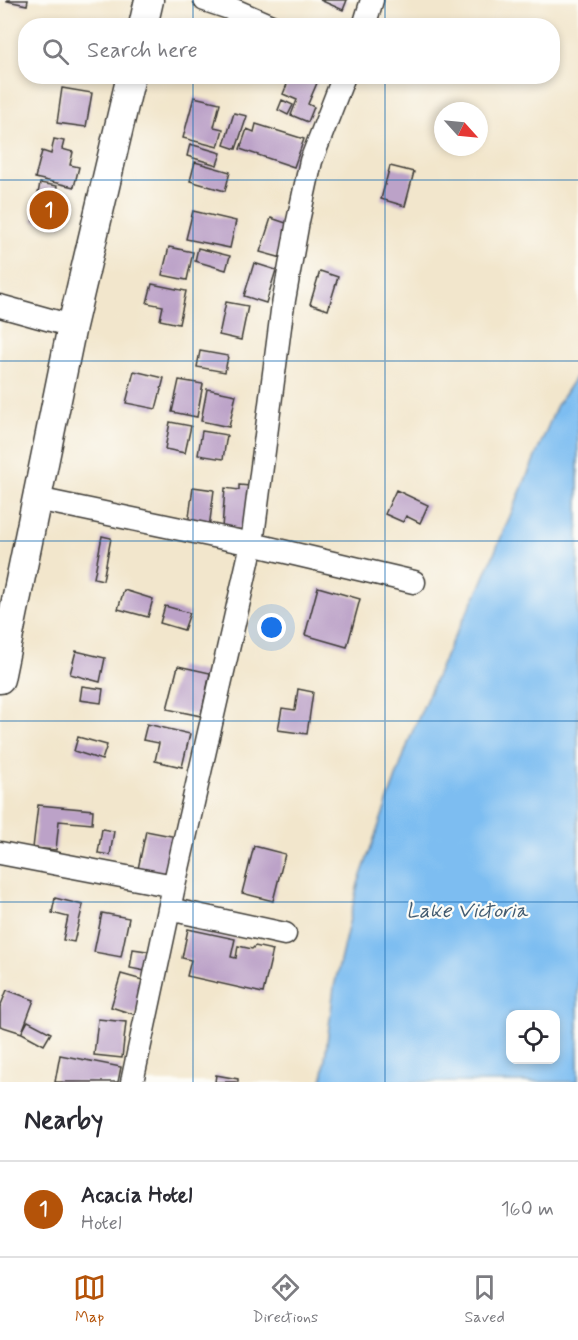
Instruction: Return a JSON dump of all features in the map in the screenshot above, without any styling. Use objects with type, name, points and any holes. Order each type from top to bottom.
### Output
[{"type":"street","points":[[145,18],[149,0]]},
{"type":"street","points":[[205,0],[253,18]]},
{"type":"street","points":[[366,18],[372,0]]},
{"type":"street","points":[[0,679],[72,326],[129,84]]},
{"type":"street","points":[[132,1082],[252,544],[282,311],[297,220],[311,161],[341,84]]},
{"type":"street","points":[[0,306],[72,326]]},
{"type":"street","points":[[37,499],[252,544],[414,582]]},
{"type":"street","points":[[0,853],[174,886]]},
{"type":"street","points":[[169,909],[285,934]]},
{"type":"water","name":"Lake Victoria","points":[[578,373],[578,1082],[322,1082],[334,987],[358,884],[411,735],[450,645],[480,587],[557,405]]},
{"type":"building","points":[[7,0],[28,0],[27,5]]},
{"type":"building","points":[[320,0],[347,0],[343,10]]},
{"type":"building","points":[[287,84],[317,84],[308,104],[314,107],[308,122],[291,115],[297,100],[283,94]]},
{"type":"building","points":[[62,88],[92,93],[86,127],[57,123]]},
{"type":"building","points":[[194,97],[220,103],[214,127],[223,129],[218,147],[183,138]]},
{"type":"building","points":[[282,100],[293,105],[288,115],[278,110]]},
{"type":"building","points":[[234,113],[247,116],[236,149],[224,145]]},
{"type":"building","points":[[256,124],[304,139],[294,167],[240,149],[247,129],[254,132]]},
{"type":"building","points":[[54,139],[64,141],[62,149],[73,152],[70,165],[79,167],[74,187],[35,178],[42,151],[51,154]]},
{"type":"building","points":[[190,144],[221,153],[217,165],[187,156]]},
{"type":"building","points":[[195,162],[230,172],[225,191],[190,181]]},
{"type":"building","points":[[390,166],[414,172],[405,206],[381,199]]},
{"type":"building","points":[[40,183],[57,186],[54,197],[66,199],[61,226],[33,221]]},
{"type":"building","points":[[193,211],[236,221],[230,248],[186,239]]},
{"type":"building","points":[[271,218],[292,225],[282,258],[260,252]]},
{"type":"building","points":[[169,247],[193,252],[187,280],[162,275]]},
{"type":"building","points":[[198,248],[230,256],[226,270],[195,261]]},
{"type":"building","points":[[254,263],[276,270],[266,303],[244,296]]},
{"type":"building","points":[[320,271],[338,277],[328,310],[310,304]]},
{"type":"building","points":[[152,284],[186,291],[179,324],[160,320],[163,306],[147,303]]},
{"type":"building","points":[[226,302],[248,306],[241,340],[219,335]]},
{"type":"building","points":[[200,351],[228,356],[225,372],[197,367]]},
{"type":"building","points":[[134,371],[164,378],[156,409],[126,403]]},
{"type":"building","points":[[179,380],[203,384],[197,417],[172,412]]},
{"type":"building","points":[[207,389],[236,395],[229,427],[201,421]]},
{"type":"building","points":[[170,422],[191,426],[185,453],[165,449]]},
{"type":"building","points":[[202,431],[227,435],[223,459],[198,455]]},
{"type":"building","points":[[239,485],[250,486],[246,530],[222,528],[225,488],[239,490]]},
{"type":"building","points":[[193,487],[214,490],[209,528],[188,525]]},
{"type":"building","points":[[396,490],[428,505],[420,523],[406,516],[403,522],[385,514]]},
{"type":"building","points":[[102,536],[111,538],[103,580],[94,578]]},
{"type":"building","points":[[318,587],[360,599],[347,647],[305,635]]},
{"type":"building","points":[[124,590],[153,599],[148,617],[118,609]]},
{"type":"building","points":[[165,606],[190,613],[184,630],[160,623]]},
{"type":"building","points":[[76,651],[105,658],[100,682],[70,674]]},
{"type":"building","points":[[178,666],[210,673],[201,716],[167,709]]},
{"type":"building","points":[[82,686],[103,689],[101,703],[80,700]]},
{"type":"building","points":[[298,689],[313,692],[307,734],[278,730],[282,708],[295,710]]},
{"type":"building","points":[[147,724],[190,734],[182,767],[155,761],[159,743],[143,740]]},
{"type":"building","points":[[78,737],[107,745],[102,760],[74,751]]},
{"type":"building","points":[[38,805],[93,810],[92,824],[59,821],[56,850],[33,848]]},
{"type":"building","points":[[102,829],[114,831],[110,855],[98,853]]},
{"type":"building","points":[[146,831],[177,837],[168,875],[138,869]]},
{"type":"building","points":[[254,846],[285,854],[273,901],[242,893]]},
{"type":"building","points":[[55,898],[83,905],[74,942],[63,940],[68,917],[52,913]]},
{"type":"building","points":[[102,913],[129,918],[121,957],[94,952]]},
{"type":"building","points":[[188,929],[235,939],[231,957],[236,958],[238,946],[252,949],[255,946],[273,950],[263,993],[187,976],[191,960],[182,958]]},
{"type":"building","points":[[133,949],[153,952],[150,972],[130,968]]},
{"type":"building","points":[[121,974],[146,981],[136,1015],[111,1007]]},
{"type":"building","points":[[7,990],[34,1000],[22,1032],[28,1021],[51,1033],[44,1045],[22,1033],[0,1026],[0,1007]]},
{"type":"building","points":[[98,1019],[126,1022],[122,1058],[94,1055]]},
{"type":"building","points":[[60,1055],[121,1067],[118,1082],[55,1082]]},
{"type":"building","points":[[216,1075],[238,1079],[238,1082],[215,1082]]},
{"type":"place","name":"Acacia Hotel","points":[[49,210]]}]
